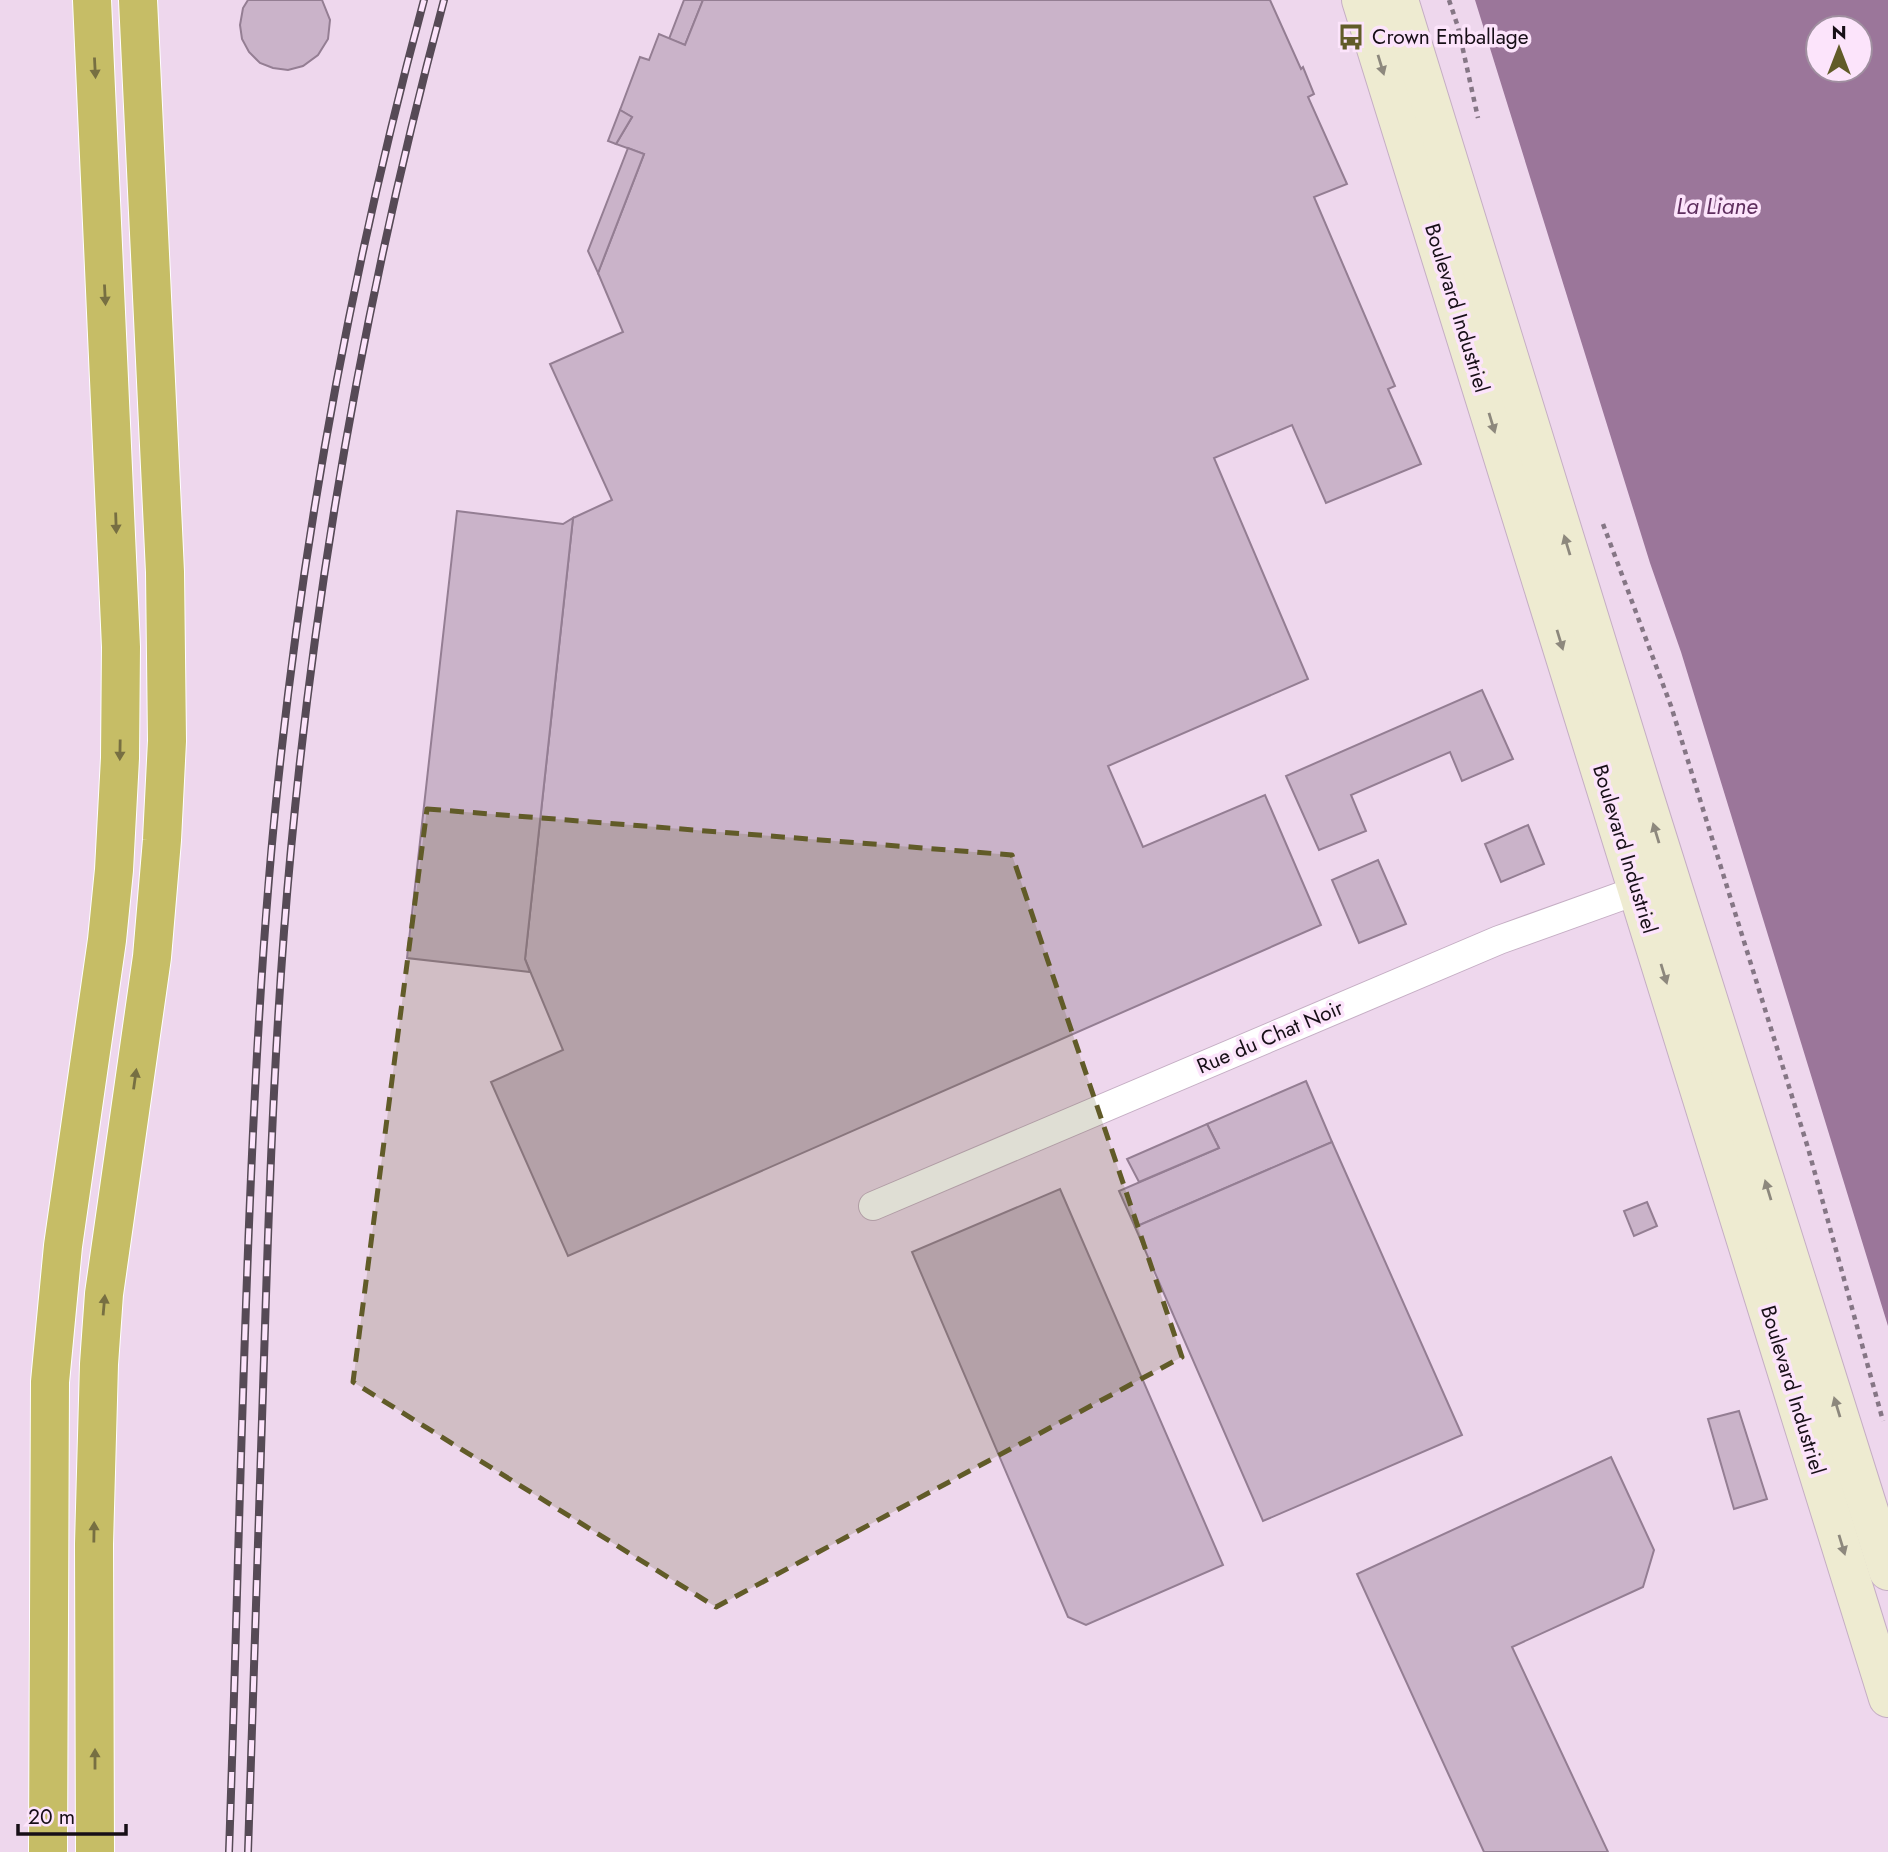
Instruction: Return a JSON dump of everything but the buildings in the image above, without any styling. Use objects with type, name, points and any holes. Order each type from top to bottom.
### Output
[{"type":"highway","points":[[48,1852],[50,1382],[63,1246],[107,940],[115,858],[120,758],[121,647],[92,0]]},
{"type":"highway","points":[[95,1852],[94,1544],[99,1364],[104,1294],[153,946],[167,740],[164,558],[138,0]]},
{"type":"street","name":"Boulevard Industriel","points":[[1361,0],[1654,885],[1888,1571]]},
{"type":"street","name":"Boulevard Industriel","points":[[1399,0],[1888,1698]]},
{"type":"street","name":"Rue du Chat Noir","points":[[873,1206],[1499,940],[1654,885]]},
{"type":"path","points":[[1449,0],[1458,27],[1481,130]]},
{"type":"path","points":[[1600,514],[1671,706],[1808,1148],[1884,1424]]},
{"type":"highlighted area","points":[[427,809],[1012,855],[1182,1357],[716,1607],[353,1382]]},
{"type":"water","name":"La Liane","points":[[1475,0],[1888,0],[1888,1326],[1681,652],[1650,563]]},
{"type":"railway","points":[[229,1852],[251,1177],[262,966],[275,808],[292,660],[338,375],[377,187],[424,0]]},
{"type":"railway","points":[[248,1852],[274,1088],[281,968],[302,741],[332,527],[370,315],[392,210],[444,0]]},
{"type":"place","name":"Crown Emballage","points":[[1351,37]]}]
